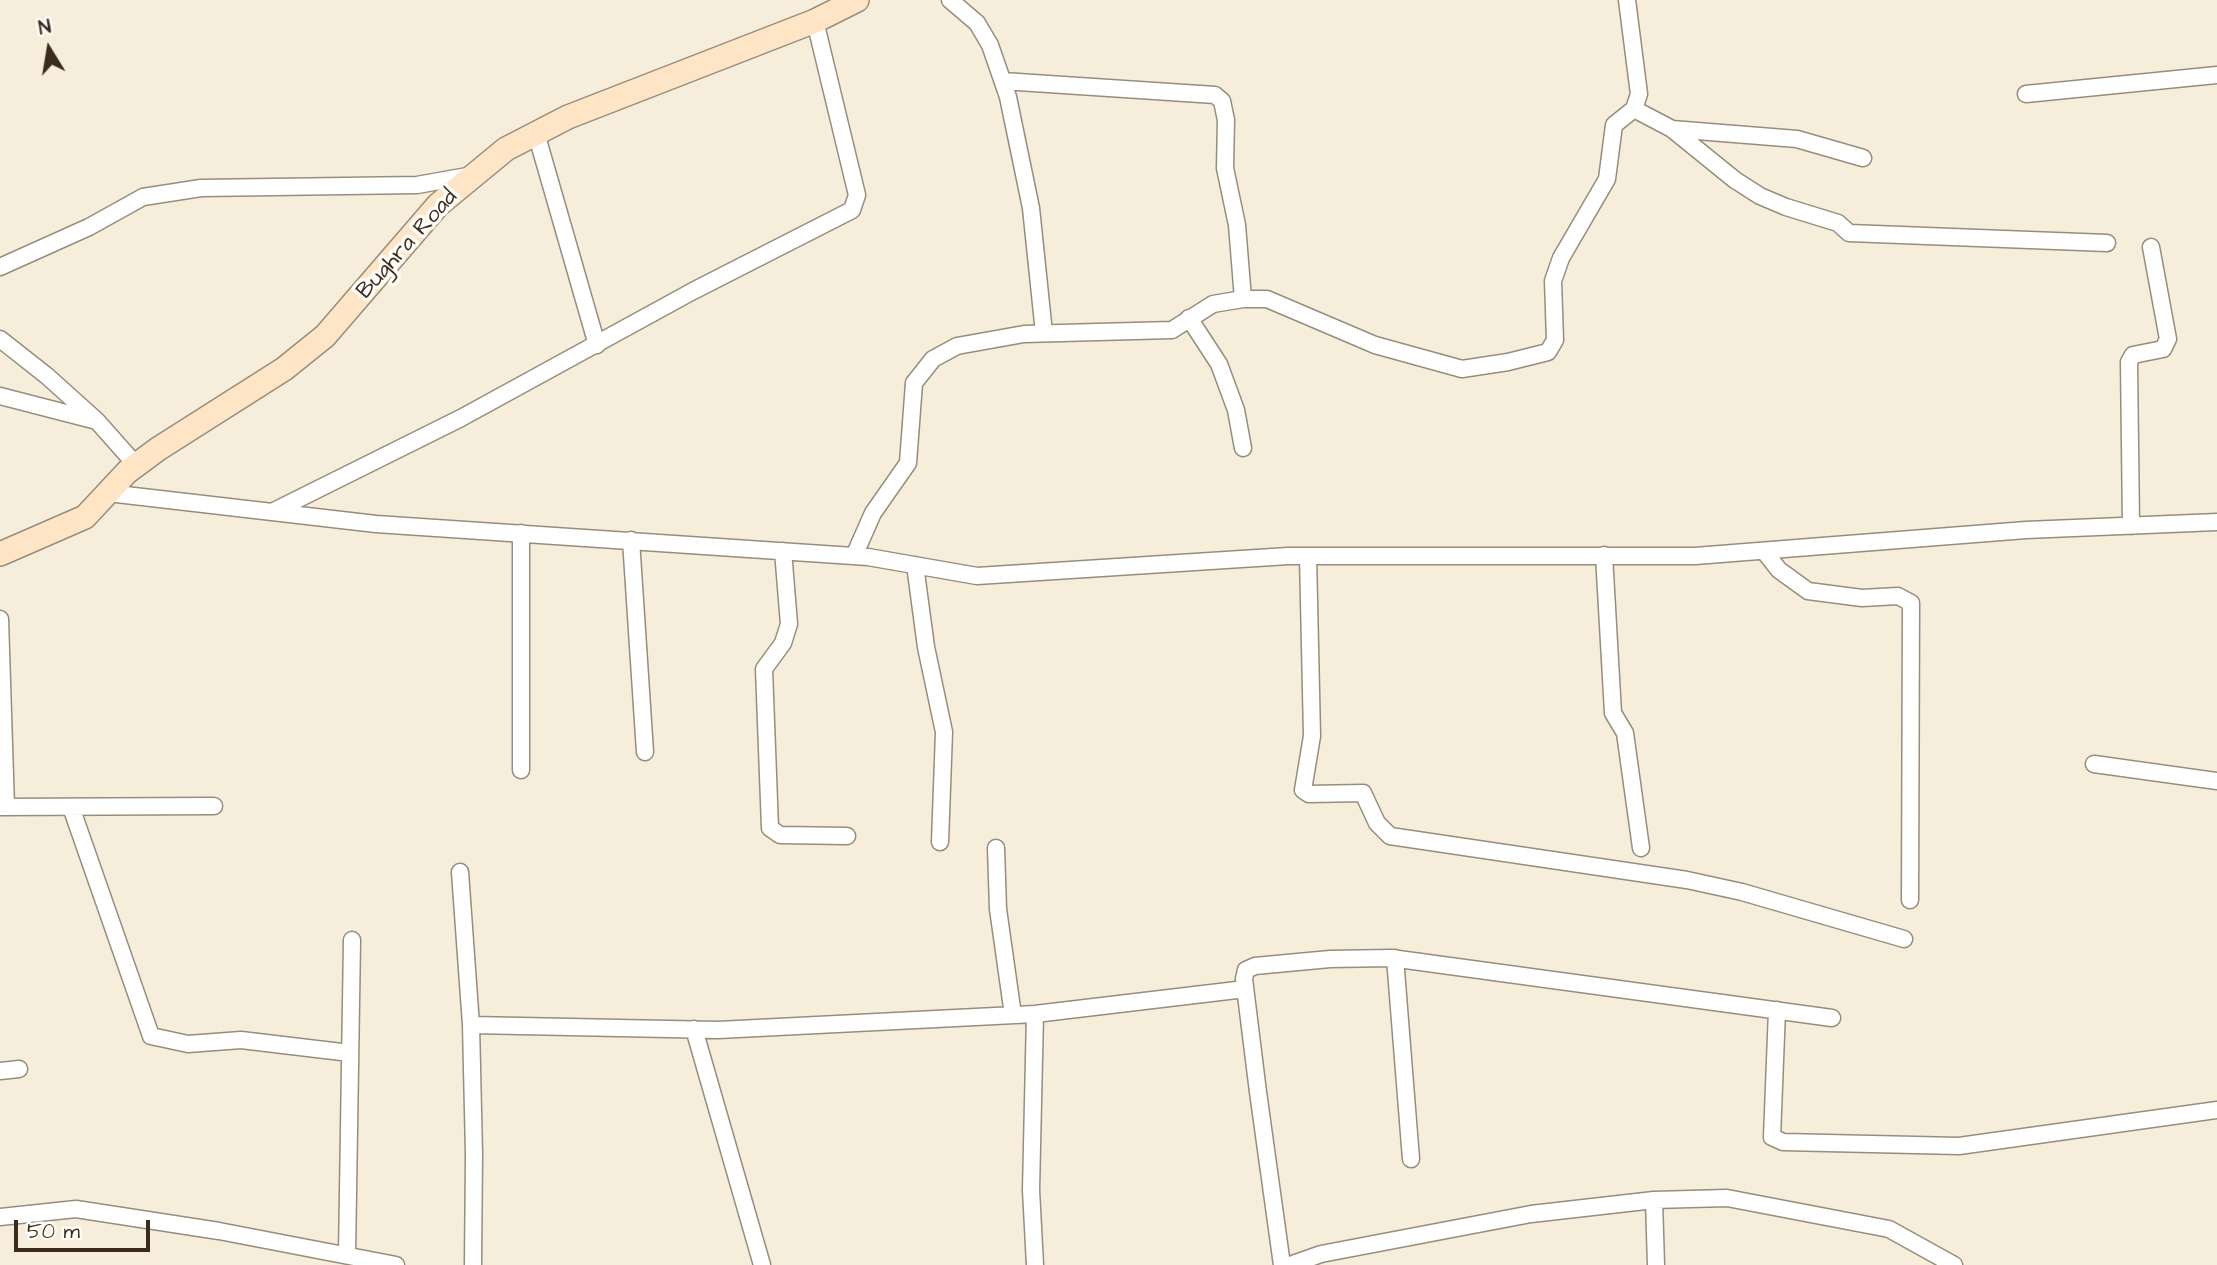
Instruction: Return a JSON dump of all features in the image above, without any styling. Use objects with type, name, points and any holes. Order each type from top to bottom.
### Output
[{"type":"street","name":"Bughra Road","points":[[0,554],[73,525],[85,517],[136,465],[284,369],[325,336],[438,205],[506,149],[568,117],[815,21],[857,0]]},
{"type":"street","points":[[950,0],[977,23],[1003,81],[1015,123],[1031,208],[1044,332]]},
{"type":"street","points":[[855,556],[873,513],[908,463],[914,383],[933,359],[957,346],[1003,336],[1044,332],[1172,330],[1213,304],[1243,299],[1267,299],[1375,345],[1462,369],[1548,352],[1555,340],[1553,281],[1561,258],[1607,179],[1614,125],[1634,109],[1639,94],[1628,0]]},
{"type":"street","points":[[272,512],[852,210],[857,195],[815,21]]},
{"type":"street","points":[[2026,94],[2217,75]]},
{"type":"street","points":[[1003,81],[1215,96],[1222,101],[1226,120],[1225,168],[1237,225],[1243,299]]},
{"type":"street","points":[[1634,109],[1672,129],[1735,180],[1760,195],[1786,208],[1838,223],[1849,233],[2107,243]]},
{"type":"street","points":[[1672,129],[1797,139],[1863,158]]},
{"type":"street","points":[[536,133],[597,345]]},
{"type":"street","points":[[0,267],[89,227],[143,197],[201,188],[416,185],[474,175]]},
{"type":"street","points":[[2131,526],[2129,362],[2133,355],[2163,349],[2168,339],[2151,247]]},
{"type":"street","points":[[1189,318],[1219,364],[1236,410],[1243,448]]},
{"type":"street","points":[[0,339],[97,421],[136,465]]},
{"type":"street","points":[[0,396],[97,421]]},
{"type":"street","points":[[108,493],[376,524],[855,556],[977,576],[1308,556],[1695,556],[2026,530],[2217,522]]},
{"type":"street","points":[[521,533],[521,770]]},
{"type":"street","points":[[631,540],[645,752]]},
{"type":"street","points":[[783,551],[789,624],[783,643],[764,668],[770,828],[780,835],[847,836]]},
{"type":"street","points":[[1764,551],[1780,569],[1808,591],[1862,598],[1898,596],[1911,603],[1910,900]]},
{"type":"street","points":[[1604,555],[1612,713],[1625,733],[1641,848]]},
{"type":"street","points":[[1308,556],[1312,736],[1303,790],[1309,794],[1363,793],[1377,823],[1390,836],[1687,880],[1742,892],[1904,939]]},
{"type":"street","points":[[915,565],[926,647],[944,732],[940,842]]},
{"type":"street","points":[[0,619],[3,807],[214,806]]},
{"type":"street","points":[[2094,764],[2217,780]]},
{"type":"street","points":[[71,807],[151,1037],[188,1044],[241,1040],[350,1053]]},
{"type":"street","points":[[996,848],[998,909],[1013,1015]]},
{"type":"street","points":[[460,872],[471,1025],[473,1265]]},
{"type":"street","points":[[347,1255],[352,940]]},
{"type":"street","points":[[1395,958],[1411,1159]]},
{"type":"street","points":[[1282,1265],[1245,989],[1247,970],[1255,966],[1330,959],[1395,958],[1832,1018]]},
{"type":"street","points":[[471,1025],[694,1029],[1035,1014],[1245,989]]},
{"type":"street","points":[[1777,1010],[1772,1137],[1783,1142],[1959,1146],[2217,1110]]},
{"type":"street","points":[[1035,1014],[1031,1190],[1035,1265]]},
{"type":"street","points":[[694,1029],[762,1265]]},
{"type":"street","points":[[0,1071],[19,1069]]},
{"type":"street","points":[[1290,1265],[1321,1254],[1531,1214],[1654,1200],[1727,1198],[1756,1201],[1889,1229],[1954,1265]]},
{"type":"street","points":[[1654,1200],[1656,1265]]},
{"type":"street","points":[[0,1217],[76,1209],[396,1265]]}]
